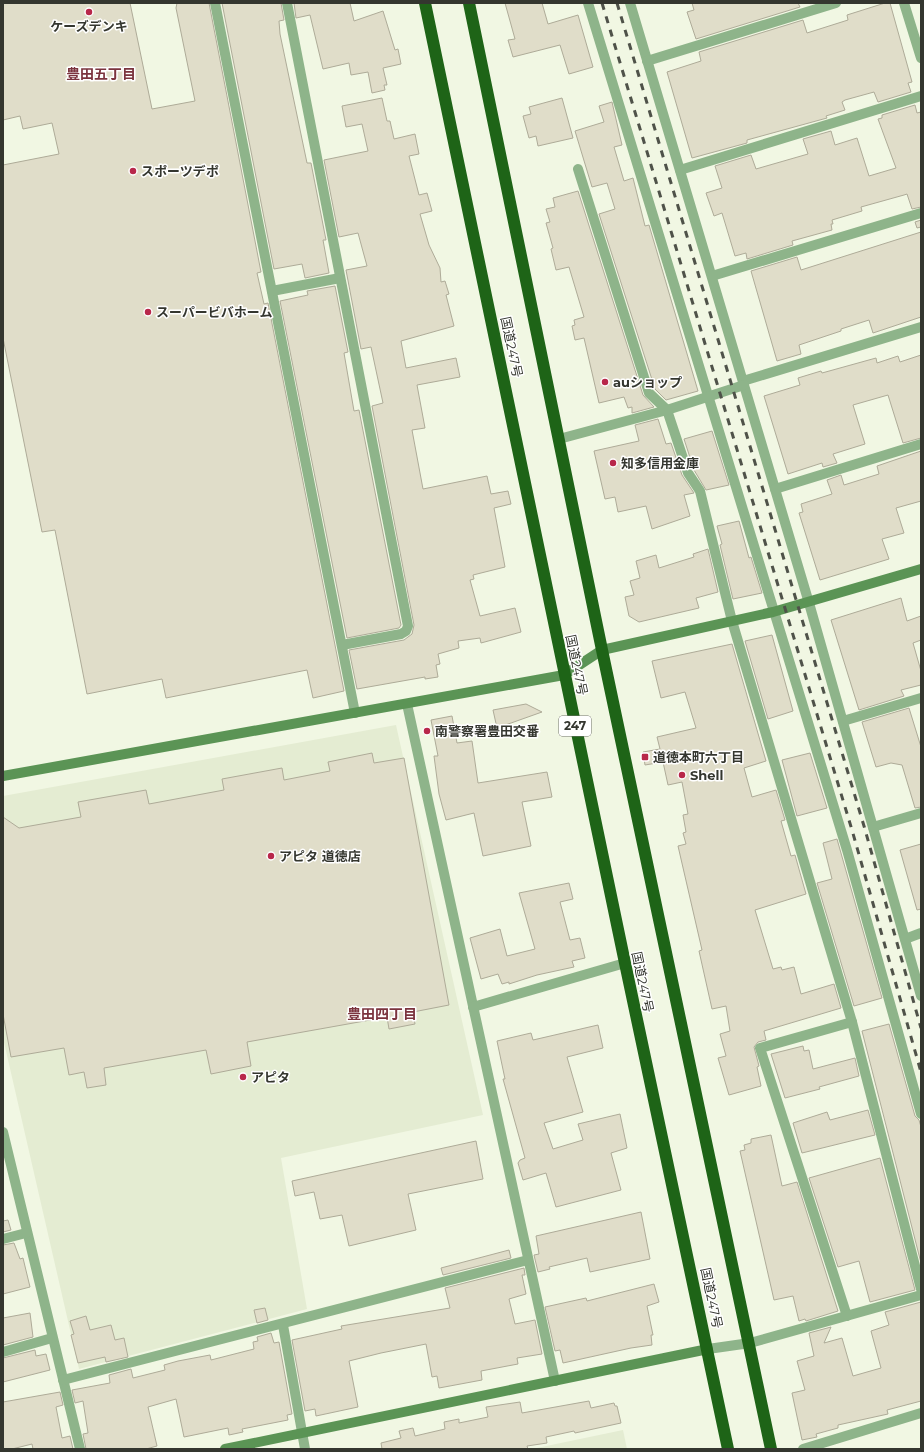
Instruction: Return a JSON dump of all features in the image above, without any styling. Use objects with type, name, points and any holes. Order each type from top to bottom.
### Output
[{"type":"highway","name":"国道247号","points":[[425,3],[515,430],[564,675],[728,1449]]},
{"type":"highway","name":"国道247号","points":[[469,3],[602,650],[750,1343],[771,1449]]},
{"type":"street","points":[[215,3],[355,713]]},
{"type":"street","points":[[287,3],[408,626],[406,631],[401,634],[342,644]]},
{"type":"street","points":[[588,3],[847,850],[921,1114]]},
{"type":"street","points":[[630,3],[809,603],[921,996]]},
{"type":"street","points":[[647,61],[836,3]]},
{"type":"street","points":[[904,3],[921,58]]},
{"type":"street","points":[[680,170],[921,96]]},
{"type":"street","points":[[578,169],[649,393],[667,410],[688,474],[700,492],[732,622],[852,1022],[921,1289]]},
{"type":"street","points":[[712,276],[921,213]]},
{"type":"street","points":[[272,291],[340,278]]},
{"type":"street","points":[[559,439],[708,398],[744,383],[921,327]]},
{"type":"street","points":[[775,489],[921,444]]},
{"type":"street","points":[[3,776],[564,675],[602,650],[774,612],[921,569]]},
{"type":"street","points":[[843,721],[921,698]]},
{"type":"street","points":[[407,704],[554,1381]]},
{"type":"street","points":[[873,827],[921,813]]},
{"type":"street","points":[[904,939],[921,933]]},
{"type":"street","points":[[473,1007],[625,963]]},
{"type":"street","points":[[847,1316],[760,1048],[852,1022]]},
{"type":"street","points":[[3,1132],[26,1233],[80,1449]]},
{"type":"street","points":[[3,1239],[26,1233]]},
{"type":"street","points":[[63,1380],[282,1325],[528,1260]]},
{"type":"street","points":[[225,1449],[708,1349],[750,1343],[921,1295]]},
{"type":"street","points":[[282,1325],[305,1449]]},
{"type":"street","points":[[3,1352],[52,1338]]},
{"type":"street","points":[[803,1449],[921,1413]]},
{"type":"shaded area","name":"アピタ","points":[[396,725],[483,1115],[281,1158],[307,1309],[79,1369],[3,1038],[3,796]]},
{"type":"shaded area","points":[[623,1430],[627,1449],[532,1449]]},
{"type":"building","points":[[3,3],[130,3],[152,109],[195,101],[176,8],[177,3],[209,3],[261,272],[257,273],[264,304],[268,303],[344,691],[313,698],[307,670],[166,698],[162,679],[87,694],[55,530],[42,532],[3,338],[3,165],[59,154],[52,123],[23,129],[20,116],[3,120]]},
{"type":"building","points":[[222,3],[281,3],[284,20],[279,21],[280,34],[307,163],[311,163],[326,240],[323,240],[329,273],[305,278],[302,264],[274,269]]},
{"type":"building","points":[[294,3],[350,3],[354,21],[383,11],[395,50],[398,49],[401,64],[383,68],[387,85],[384,85],[385,90],[372,93],[368,72],[351,75],[349,63],[323,69],[310,15],[296,18]]},
{"type":"building","points":[[505,3],[542,3],[548,24],[578,15],[593,67],[569,74],[560,45],[513,57],[508,40],[515,39]]},
{"type":"building","points":[[692,3],[798,3],[800,7],[696,39],[687,12],[694,10]]},
{"type":"building","points":[[885,3],[890,3],[912,82],[908,83],[911,92],[878,102],[874,92],[845,100],[842,102],[845,110],[826,116],[827,118],[747,140],[747,143],[692,158],[667,72],[701,61],[699,52],[803,20],[807,33],[848,20],[847,15]]},
{"type":"building","points":[[382,98],[387,121],[390,121],[394,139],[415,134],[419,154],[409,156],[419,195],[427,193],[432,211],[420,214],[429,245],[440,268],[441,282],[445,281],[449,294],[446,295],[454,326],[401,341],[406,368],[456,358],[460,377],[417,385],[425,428],[412,430],[423,489],[487,476],[491,494],[508,491],[511,504],[494,508],[505,567],[473,575],[474,579],[470,580],[480,616],[515,608],[521,632],[481,643],[480,638],[458,641],[459,648],[438,654],[440,664],[436,665],[438,677],[425,679],[425,677],[357,689],[349,650],[404,640],[412,634],[414,625],[372,406],[383,403],[371,347],[361,349],[346,270],[367,266],[358,233],[339,237],[324,160],[368,151],[362,124],[346,127],[342,106]]},
{"type":"building","points":[[562,98],[573,138],[538,146],[536,136],[529,138],[523,116],[531,114],[529,107]]},
{"type":"building","points":[[612,102],[622,145],[614,147],[624,181],[633,178],[645,226],[649,225],[698,391],[666,400],[655,389],[599,214],[615,209],[607,183],[592,187],[575,131],[604,122],[599,106]]},
{"type":"building","points":[[915,105],[917,113],[921,112],[921,207],[912,209],[907,194],[861,207],[862,211],[832,220],[832,230],[792,241],[793,245],[747,259],[746,253],[735,256],[722,213],[714,216],[706,193],[722,188],[715,166],[751,155],[756,169],[808,154],[803,139],[831,131],[835,145],[857,138],[869,176],[896,168],[878,119],[882,118],[882,115]]},
{"type":"building","points":[[578,191],[643,395],[654,407],[632,413],[632,407],[628,408],[624,397],[599,403],[584,338],[575,340],[572,326],[575,325],[574,320],[584,317],[569,267],[556,270],[551,249],[553,248],[546,223],[550,222],[546,209],[555,207],[553,198]]},
{"type":"building","points":[[921,220],[921,227],[917,228],[915,222]]},
{"type":"building","points":[[921,232],[921,317],[873,333],[869,320],[799,345],[801,354],[777,361],[751,271],[797,257],[801,270]]},
{"type":"building","points":[[335,286],[348,352],[344,353],[354,411],[359,410],[401,625],[399,628],[347,638],[280,301],[308,295],[307,291]]},
{"type":"building","points":[[921,355],[921,438],[903,443],[888,395],[853,405],[865,444],[833,454],[837,463],[823,467],[822,463],[788,474],[764,396],[800,385],[798,378],[821,371],[822,373],[876,358],[877,363],[898,356],[900,362]]},
{"type":"building","points":[[658,419],[666,444],[671,443],[682,475],[694,493],[684,495],[690,516],[652,529],[646,506],[618,512],[615,497],[605,499],[594,451],[639,441],[635,425]]},
{"type":"building","points":[[712,431],[729,485],[706,490],[694,470],[684,439]]},
{"type":"building","points":[[921,451],[921,501],[896,508],[904,533],[882,539],[889,559],[820,580],[799,513],[803,512],[801,504],[832,494],[827,480],[841,475],[844,485],[879,474],[877,466]]},
{"type":"building","points":[[739,521],[749,558],[751,557],[762,593],[733,599],[717,526]]},
{"type":"building","points":[[708,549],[718,592],[696,598],[699,608],[639,622],[629,616],[625,597],[634,595],[630,581],[640,578],[636,561],[656,555],[659,568],[694,557],[693,554]]},
{"type":"building","points":[[901,598],[907,621],[921,616],[921,640],[913,643],[921,671],[921,685],[901,690],[904,696],[859,710],[831,620]]},
{"type":"building","points":[[772,635],[793,711],[768,719],[745,641]]},
{"type":"building","points":[[732,644],[766,761],[744,768],[752,797],[776,790],[785,820],[781,821],[791,856],[795,855],[806,894],[755,910],[773,969],[781,967],[782,970],[794,967],[801,994],[834,984],[841,1008],[764,1031],[766,1040],[758,1042],[754,1047],[759,1066],[757,1067],[761,1086],[729,1095],[718,1058],[726,1056],[720,1034],[730,1031],[726,1006],[712,1009],[699,951],[702,950],[678,846],[686,844],[683,833],[686,832],[683,815],[688,814],[682,782],[668,785],[663,762],[645,765],[643,752],[660,749],[657,737],[696,728],[685,692],[661,698],[652,661]]},
{"type":"building","points":[[526,704],[542,712],[497,728],[493,710]]},
{"type":"building","points":[[909,708],[921,747],[921,807],[915,808],[902,765],[891,763],[876,767],[862,722]]},
{"type":"building","points":[[452,716],[457,743],[472,741],[478,783],[547,772],[552,797],[522,802],[531,846],[483,856],[474,813],[446,820],[439,794],[434,756],[438,756],[431,720]]},
{"type":"building","points":[[372,753],[374,763],[404,758],[449,1005],[413,1012],[415,1024],[389,1029],[387,1017],[247,1042],[251,1066],[211,1074],[206,1050],[104,1068],[106,1085],[87,1088],[84,1072],[69,1075],[64,1048],[11,1057],[3,1014],[3,817],[19,828],[81,817],[78,802],[146,790],[149,804],[224,790],[222,779],[282,768],[284,780],[330,771],[328,762]]},
{"type":"building","points":[[810,753],[827,808],[797,816],[782,760]]},
{"type":"building","points":[[837,839],[882,998],[854,1006],[817,883],[832,879],[823,843]]},
{"type":"building","points":[[921,844],[921,909],[917,910],[900,850]]},
{"type":"building","points":[[569,883],[573,899],[560,902],[570,940],[580,938],[585,958],[572,961],[574,967],[537,975],[509,984],[509,982],[502,984],[498,974],[481,979],[470,938],[500,929],[507,956],[535,949],[519,893]]},
{"type":"building","points":[[889,1024],[915,1116],[919,1120],[921,1127],[921,1263],[862,1031]]},
{"type":"building","points":[[598,1025],[603,1048],[567,1057],[583,1112],[544,1123],[553,1149],[583,1140],[578,1124],[620,1114],[627,1148],[611,1153],[621,1190],[556,1207],[546,1173],[523,1180],[518,1163],[520,1160],[525,1158],[503,1079],[505,1079],[497,1041],[531,1033],[533,1040]]},
{"type":"building","points":[[803,1046],[804,1051],[809,1050],[813,1069],[855,1058],[859,1076],[819,1087],[820,1089],[785,1098],[771,1054]]},
{"type":"building","points":[[868,1110],[875,1135],[802,1153],[793,1123],[827,1112],[830,1120]]},
{"type":"building","points":[[771,1135],[782,1186],[797,1182],[838,1311],[806,1321],[805,1319],[799,1321],[793,1296],[774,1300],[740,1151],[745,1150],[744,1145],[751,1143],[751,1139]]},
{"type":"building","points":[[476,1141],[483,1179],[408,1194],[416,1230],[349,1246],[342,1215],[320,1219],[314,1192],[295,1196],[292,1181]]},
{"type":"building","points":[[880,1158],[915,1290],[870,1302],[859,1261],[838,1267],[809,1178]]},
{"type":"building","points":[[641,1212],[650,1259],[590,1272],[587,1258],[549,1267],[550,1269],[538,1272],[534,1255],[539,1254],[536,1236]]},
{"type":"building","points":[[8,1220],[11,1230],[3,1232],[3,1221]]},
{"type":"building","points":[[14,1243],[20,1259],[23,1258],[30,1287],[3,1294],[3,1245]]},
{"type":"building","points":[[509,1250],[511,1258],[443,1275],[441,1268]]},
{"type":"building","points":[[524,1268],[525,1275],[522,1275],[526,1294],[509,1299],[515,1324],[535,1320],[542,1354],[517,1358],[518,1364],[481,1371],[482,1380],[439,1388],[437,1376],[432,1377],[426,1344],[381,1353],[349,1361],[358,1407],[316,1416],[315,1409],[305,1411],[292,1340],[342,1329],[341,1326],[450,1308],[445,1288]]},
{"type":"building","points":[[654,1284],[659,1302],[647,1306],[653,1335],[651,1335],[652,1345],[631,1348],[563,1363],[560,1350],[555,1351],[545,1307],[586,1298],[587,1301]]},
{"type":"building","points":[[921,1302],[921,1401],[887,1410],[888,1414],[838,1425],[838,1428],[816,1434],[817,1437],[802,1440],[792,1393],[805,1390],[797,1361],[814,1356],[809,1333],[831,1327],[824,1343],[842,1338],[853,1376],[881,1368],[871,1331],[889,1325],[885,1312]]},
{"type":"building","points":[[265,1308],[268,1320],[257,1323],[254,1310]]},
{"type":"building","points":[[30,1313],[33,1337],[3,1345],[3,1318]]},
{"type":"building","points":[[86,1316],[90,1330],[111,1325],[115,1340],[124,1338],[128,1357],[106,1362],[105,1357],[78,1363],[71,1335],[74,1334],[70,1321]]},
{"type":"building","points":[[271,1333],[274,1343],[279,1342],[292,1414],[287,1415],[288,1420],[242,1429],[243,1432],[229,1435],[228,1428],[184,1437],[176,1399],[148,1407],[157,1446],[146,1449],[86,1449],[83,1434],[88,1433],[83,1401],[75,1403],[72,1390],[110,1383],[109,1375],[131,1369],[133,1378],[165,1370],[164,1365],[178,1361],[210,1355],[211,1360],[254,1349],[253,1342],[258,1341],[257,1337]]},
{"type":"building","points":[[35,1350],[36,1356],[46,1354],[50,1370],[3,1382],[3,1358]]},
{"type":"building","points":[[60,1392],[63,1405],[56,1407],[62,1438],[70,1436],[73,1449],[33,1449],[32,1444],[12,1449],[3,1449],[3,1402]]},
{"type":"building","points":[[589,1401],[591,1408],[614,1403],[615,1406],[617,1406],[621,1423],[575,1433],[574,1431],[546,1437],[547,1443],[527,1446],[528,1449],[382,1449],[381,1443],[401,1438],[399,1431],[413,1428],[415,1436],[445,1429],[444,1422],[459,1419],[459,1423],[488,1417],[486,1407],[520,1402],[522,1413]]},
{"type":"railway","points":[[602,3],[852,830],[921,1072]]},
{"type":"railway","points":[[617,3],[864,826],[921,1028]]},
{"type":"place","name":"ケーズデンキ","points":[[89,12]]},
{"type":"place","name":"スポーツデポ","points":[[133,171]]},
{"type":"place","name":"スーパービバホーム","points":[[148,312]]},
{"type":"place","name":"auショップ","points":[[605,382]]},
{"type":"place","name":"知多信用金庫","points":[[613,463]]},
{"type":"place","name":"南警察署豊田交番","points":[[427,731]]},
{"type":"place","name":"道徳本町六丁目","points":[[645,757]]},
{"type":"place","name":"Shell","points":[[682,775]]},
{"type":"place","name":"アピタ 道徳店","points":[[271,856]]},
{"type":"place","name":"アピタ","points":[[243,1077]]},
{"type":"district","name":"豊田五丁目","points":[[101,74]]},
{"type":"district","name":"豊田四丁目","points":[[382,1014]]}]
